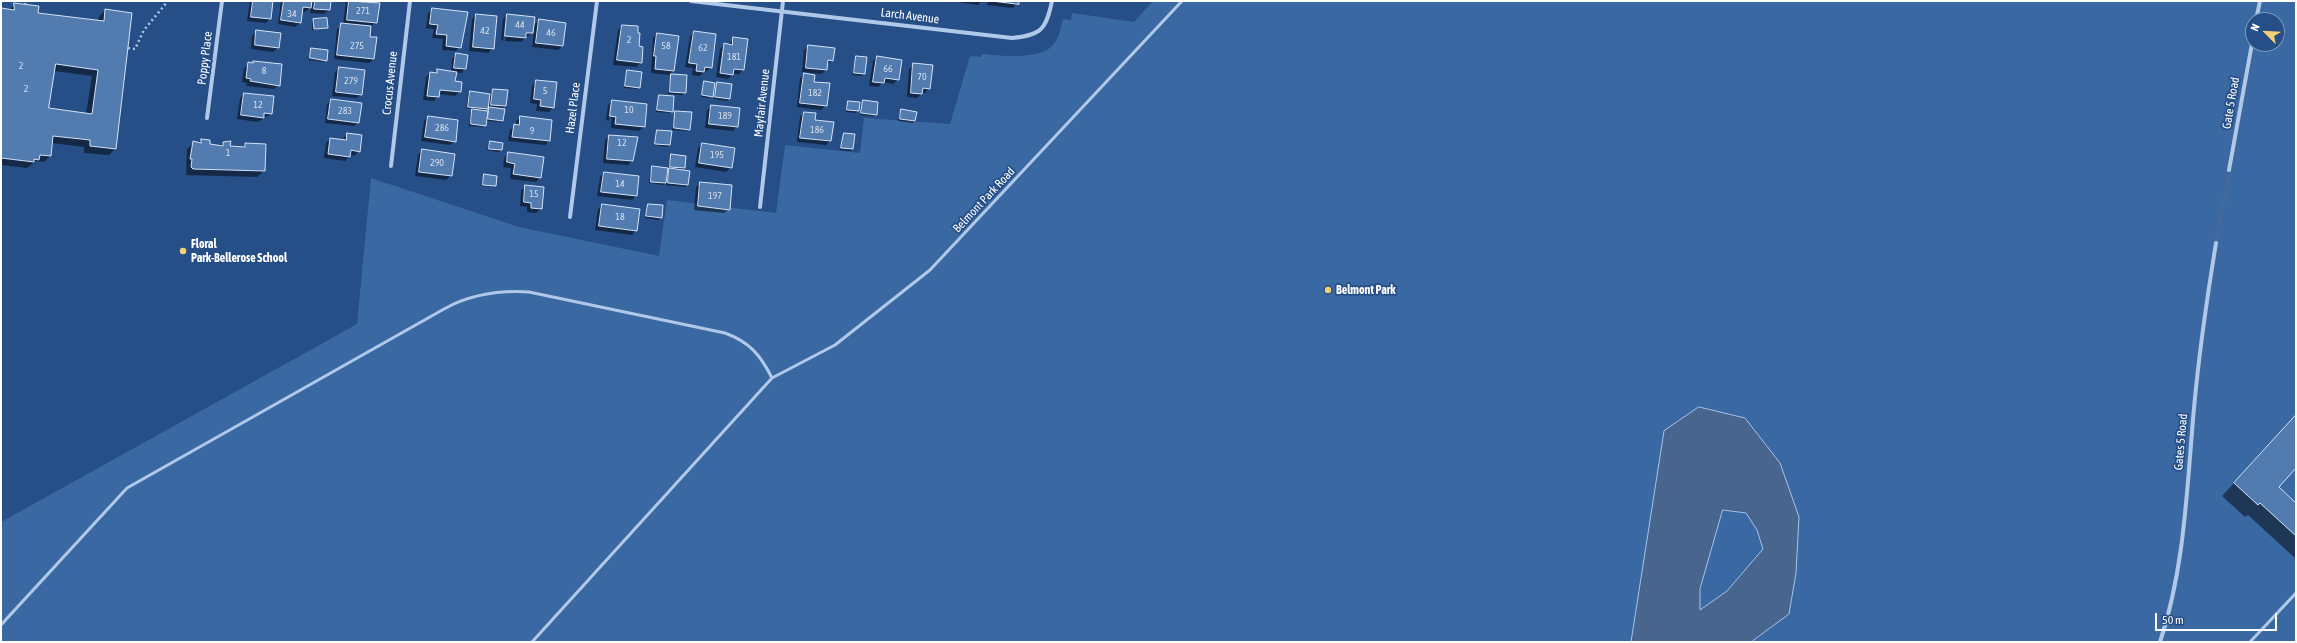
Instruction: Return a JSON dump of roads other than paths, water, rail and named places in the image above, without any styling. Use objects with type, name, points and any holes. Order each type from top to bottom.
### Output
[{"type":"street","name":"Poppy Place","points":[[207,118],[222,1]]},
{"type":"street","name":"Crocus Avenue","points":[[391,166],[410,1]]},
{"type":"street","name":"Hazel Place","points":[[570,217],[597,1]]},
{"type":"street","name":"Larch Avenue","points":[[691,1],[1012,38],[1031,36],[1046,25],[1052,1]]},
{"type":"street","name":"Mayfair Avenue","points":[[760,207],[783,1]]},
{"type":"street","points":[[2258,12],[2260,1]]},
{"type":"street","name":"Gate 5 Road","points":[[2229,170],[2250,52]]},
{"type":"street","name":"Gates 5 Road","points":[[2160,642],[2171,608],[2184,520],[2199,351],[2216,243]]},
{"type":"lane","name":"Belmont Park Road","points":[[772,378],[835,345],[930,270],[1182,1]]},
{"type":"lane","points":[[1,625],[127,488],[450,306],[470,297],[498,291],[529,292],[726,333],[753,348],[762,359],[772,378],[532,642]]},
{"type":"lane","points":[[2250,642],[2296,593]]},
{"type":"tunnel","points":[[2216,243],[2229,170]]},
{"type":"place","name":"Floral Park-Bellerose School","points":[[183,251]]},
{"type":"place","name":"Belmont Park","points":[[1328,290]]}]
